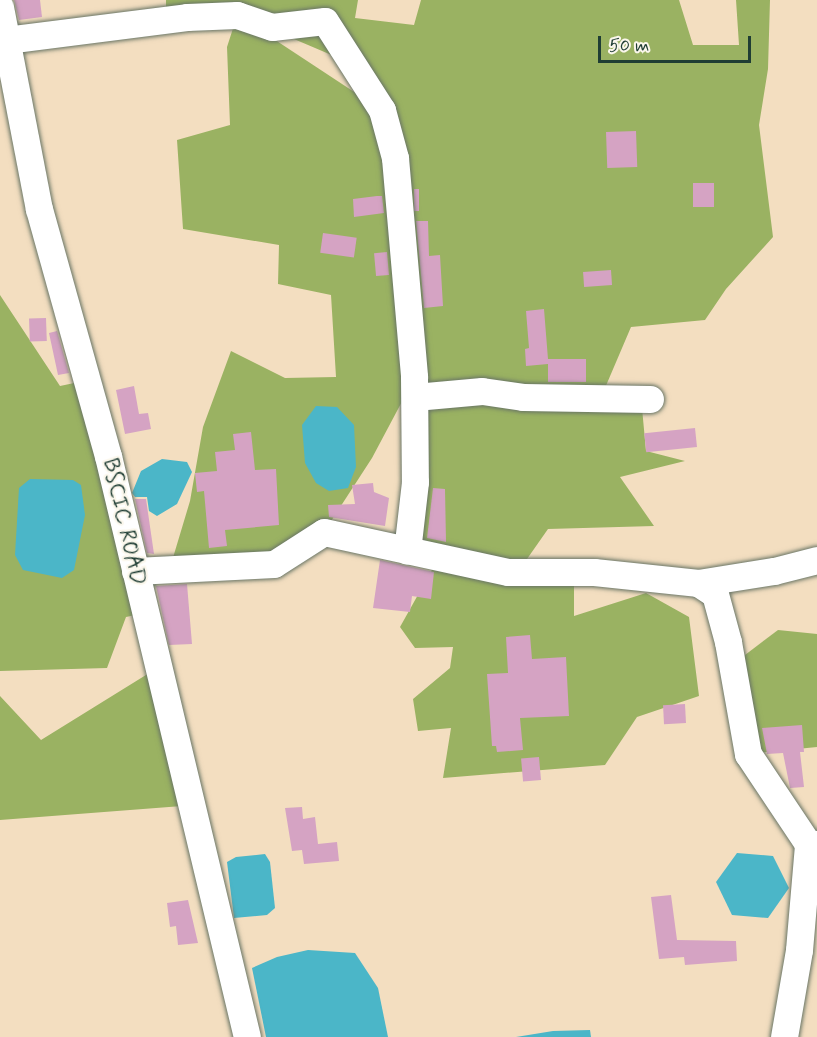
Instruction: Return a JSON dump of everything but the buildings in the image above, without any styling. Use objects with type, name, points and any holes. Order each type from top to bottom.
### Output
[{"type":"street","name":"BSCIC ROAD","points":[[0,7],[39,209],[108,456],[247,1037]]},
{"type":"street","points":[[6,40],[187,17],[237,15],[272,27],[325,21],[382,110],[395,158],[412,328],[415,482],[407,551]]},
{"type":"street","points":[[414,397],[482,391],[523,397],[650,399]]},
{"type":"street","points":[[135,571],[274,564],[324,532],[508,572],[594,572],[698,583],[774,571],[817,560]]},
{"type":"street","points":[[698,583],[715,594],[728,642],[748,754],[813,844],[801,939],[784,1037]]},
{"type":"green space","points":[[166,0],[358,0],[355,18],[414,25],[421,0],[679,0],[693,45],[739,45],[736,0],[770,0],[768,69],[759,125],[773,237],[726,289],[705,320],[631,327],[602,395],[642,408],[646,451],[685,461],[620,477],[654,526],[548,529],[527,559],[574,572],[574,616],[646,593],[689,617],[699,696],[637,717],[605,765],[443,778],[451,728],[418,731],[413,699],[450,668],[453,647],[415,648],[400,627],[438,559],[407,551],[414,379],[372,458],[324,532],[274,564],[172,561],[190,501],[203,427],[231,351],[285,378],[336,377],[331,295],[278,284],[279,245],[183,229],[177,140],[230,125],[227,47],[237,16],[166,15]],"holes":[[[242,17],[355,65],[380,109]]]},
{"type":"green space","points":[[0,295],[60,386],[79,382],[140,614],[126,617],[107,668],[0,671]]},
{"type":"green space","points":[[778,630],[817,634],[817,747],[748,754],[733,684],[745,655]]},
{"type":"green space","points":[[154,670],[182,806],[0,820],[0,696],[41,740]]},
{"type":"water","points":[[316,406],[337,407],[354,425],[356,467],[348,488],[329,491],[316,483],[305,463],[302,425]]},
{"type":"water","points":[[162,459],[187,462],[192,472],[177,504],[157,516],[149,511],[147,497],[135,497],[132,493],[141,471]]},
{"type":"water","points":[[30,479],[73,480],[81,485],[85,515],[74,570],[62,578],[23,570],[15,555],[19,488]]},
{"type":"water","points":[[737,853],[773,856],[789,888],[768,918],[732,915],[716,882]]},
{"type":"water","points":[[265,854],[270,862],[275,908],[267,915],[234,918],[227,862],[236,857]]},
{"type":"water","points":[[308,950],[355,953],[378,988],[388,1037],[266,1037],[252,968],[277,957]]},
{"type":"water","points":[[590,1030],[591,1037],[516,1037],[553,1031]]}]
